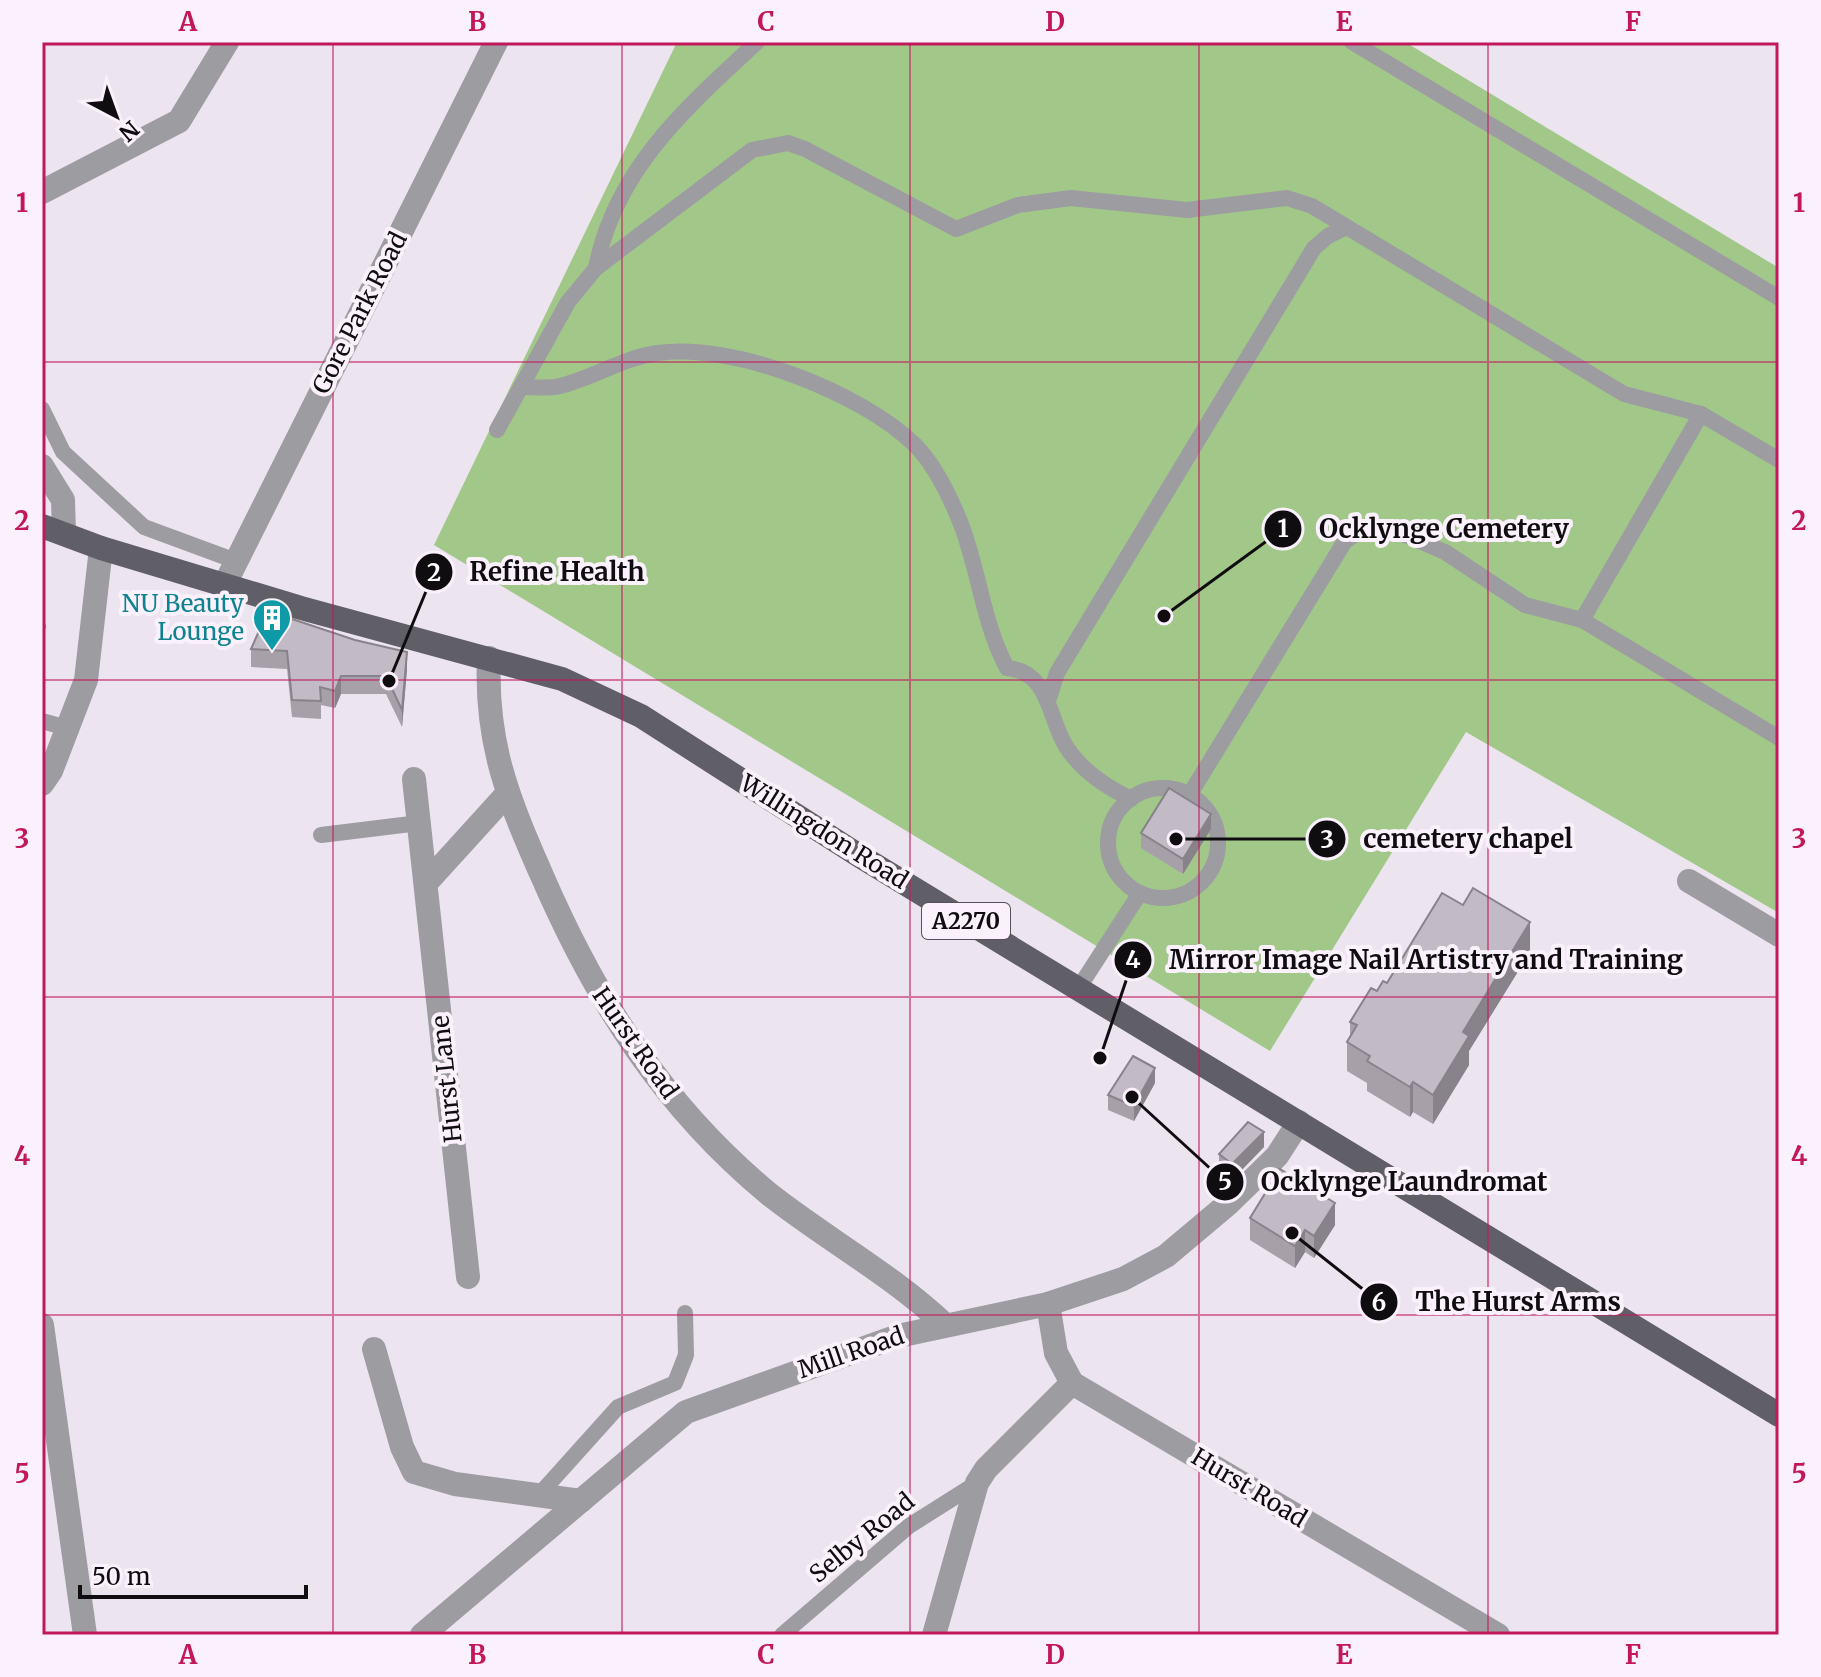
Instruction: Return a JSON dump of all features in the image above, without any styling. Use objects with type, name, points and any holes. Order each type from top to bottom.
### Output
[{"type":"main road","name":"A2270","points":[[53,530],[101,548]]},
{"type":"main road","name":"Willingdon Road","points":[[101,548],[562,679],[641,716],[1078,989],[1779,1415]]},
{"type":"street","points":[[42,192],[179,121],[227,42]]},
{"type":"street","name":"Gore Park Road","points":[[225,584],[496,42]]},
{"type":"street","points":[[42,466],[63,500],[53,530]]},
{"type":"street","points":[[42,784],[86,680],[101,548]]},
{"type":"street","name":"Hurst Road","points":[[489,658],[492,737],[506,795],[578,958],[631,1045],[691,1121],[768,1193],[918,1300],[944,1324]]},
{"type":"street","name":"Hurst Lane","points":[[414,779],[468,1277]]},
{"type":"street","points":[[427,882],[506,795]]},
{"type":"street","points":[[1689,881],[1779,935]]},
{"type":"street","name":"Mill Road","points":[[422,1635],[686,1412],[898,1336],[1048,1304],[1123,1279],[1166,1256],[1248,1184],[1277,1156],[1299,1122]]},
{"type":"street","points":[[934,1635],[981,1476],[1072,1383],[1056,1353],[1048,1304]]},
{"type":"street","points":[[42,1325],[85,1635]]},
{"type":"street","points":[[374,1349],[402,1447],[414,1472],[455,1484],[581,1501]]},
{"type":"street","name":"Hurst Road","points":[[1072,1383],[1498,1635]]},
{"type":"lane","points":[[596,268],[603,233],[658,137],[757,42]]},
{"type":"lane","points":[[1352,42],[1779,298]]},
{"type":"lane","points":[[497,430],[524,387],[568,302],[596,268],[752,150],[788,143],[956,229],[1018,205],[1071,198],[1187,210],[1287,198],[1312,206],[1624,394],[1701,414],[1779,460]]},
{"type":"lane","points":[[1049,698],[1057,673],[1314,248],[1346,227]]},
{"type":"lane","points":[[524,387],[557,387],[657,353],[687,353],[779,369],[825,386],[867,410],[916,446],[937,478],[961,524],[998,651],[1007,668],[1019,669],[1049,698],[1067,748],[1099,781],[1131,799]]},
{"type":"lane","points":[[42,409],[63,452],[144,527],[236,561]]},
{"type":"lane","points":[[1582,620],[1701,414]]},
{"type":"lane","points":[[1190,794],[1345,541],[1360,531],[1391,529],[1445,552],[1525,605],[1582,620],[1779,738]]},
{"type":"lane","points":[[42,721],[67,728]]},
{"type":"lane","points":[[1156,788],[1173,788],[1190,794],[1205,806],[1215,822],[1219,840],[1216,859],[1208,876],[1194,888],[1176,896],[1158,898],[1140,893],[1114,869],[1108,852],[1108,834],[1114,817],[1131,799],[1156,788]]},
{"type":"lane","points":[[321,835],[419,823]]},
{"type":"lane","points":[[1078,989],[1140,893]]},
{"type":"lane","points":[[538,1496],[618,1407],[675,1383],[686,1355],[685,1313]]},
{"type":"lane","name":"Selby Road","points":[[782,1635],[909,1526],[981,1476]]},
{"type":"green space","points":[[677,42],[1405,42],[1779,268],[1779,913],[1466,732],[1270,1051],[434,545]]},
{"type":"building","points":[[268,611],[355,640],[407,652],[402,710],[386,676],[341,676],[335,691],[320,687],[321,701],[292,700],[287,651],[251,649]]},
{"type":"building","points":[[1169,788],[1211,814],[1183,859],[1141,833]]},
{"type":"building","points":[[1473,888],[1530,922],[1463,1032],[1469,1036],[1433,1095],[1413,1082],[1410,1087],[1367,1061],[1370,1056],[1347,1042],[1357,1025],[1350,1022],[1371,988],[1377,991],[1383,981],[1387,983],[1442,893],[1463,905]]},
{"type":"building","points":[[1133,1056],[1155,1068],[1134,1106],[1108,1095]]},
{"type":"building","points":[[1248,1122],[1264,1132],[1232,1164],[1219,1154]]},
{"type":"building","points":[[1280,1169],[1335,1203],[1314,1236],[1305,1230],[1295,1246],[1250,1218]]},
{"type":"place","name":"Ocklynge Cemetery","points":[[1164,616]]},
{"type":"place","name":"NU Beauty Lounge","points":[[272,652]]},
{"type":"place","name":"Refine Health","points":[[389,681]]},
{"type":"place","name":"cemetery chapel","points":[[1176,839]]},
{"type":"place","name":"Mirror Image Nail Artistry and Training","points":[[1100,1058]]},
{"type":"place","name":"Ocklynge Laundromat","points":[[1132,1097]]},
{"type":"place","name":"The Hurst Arms","points":[[1292,1233]]}]
